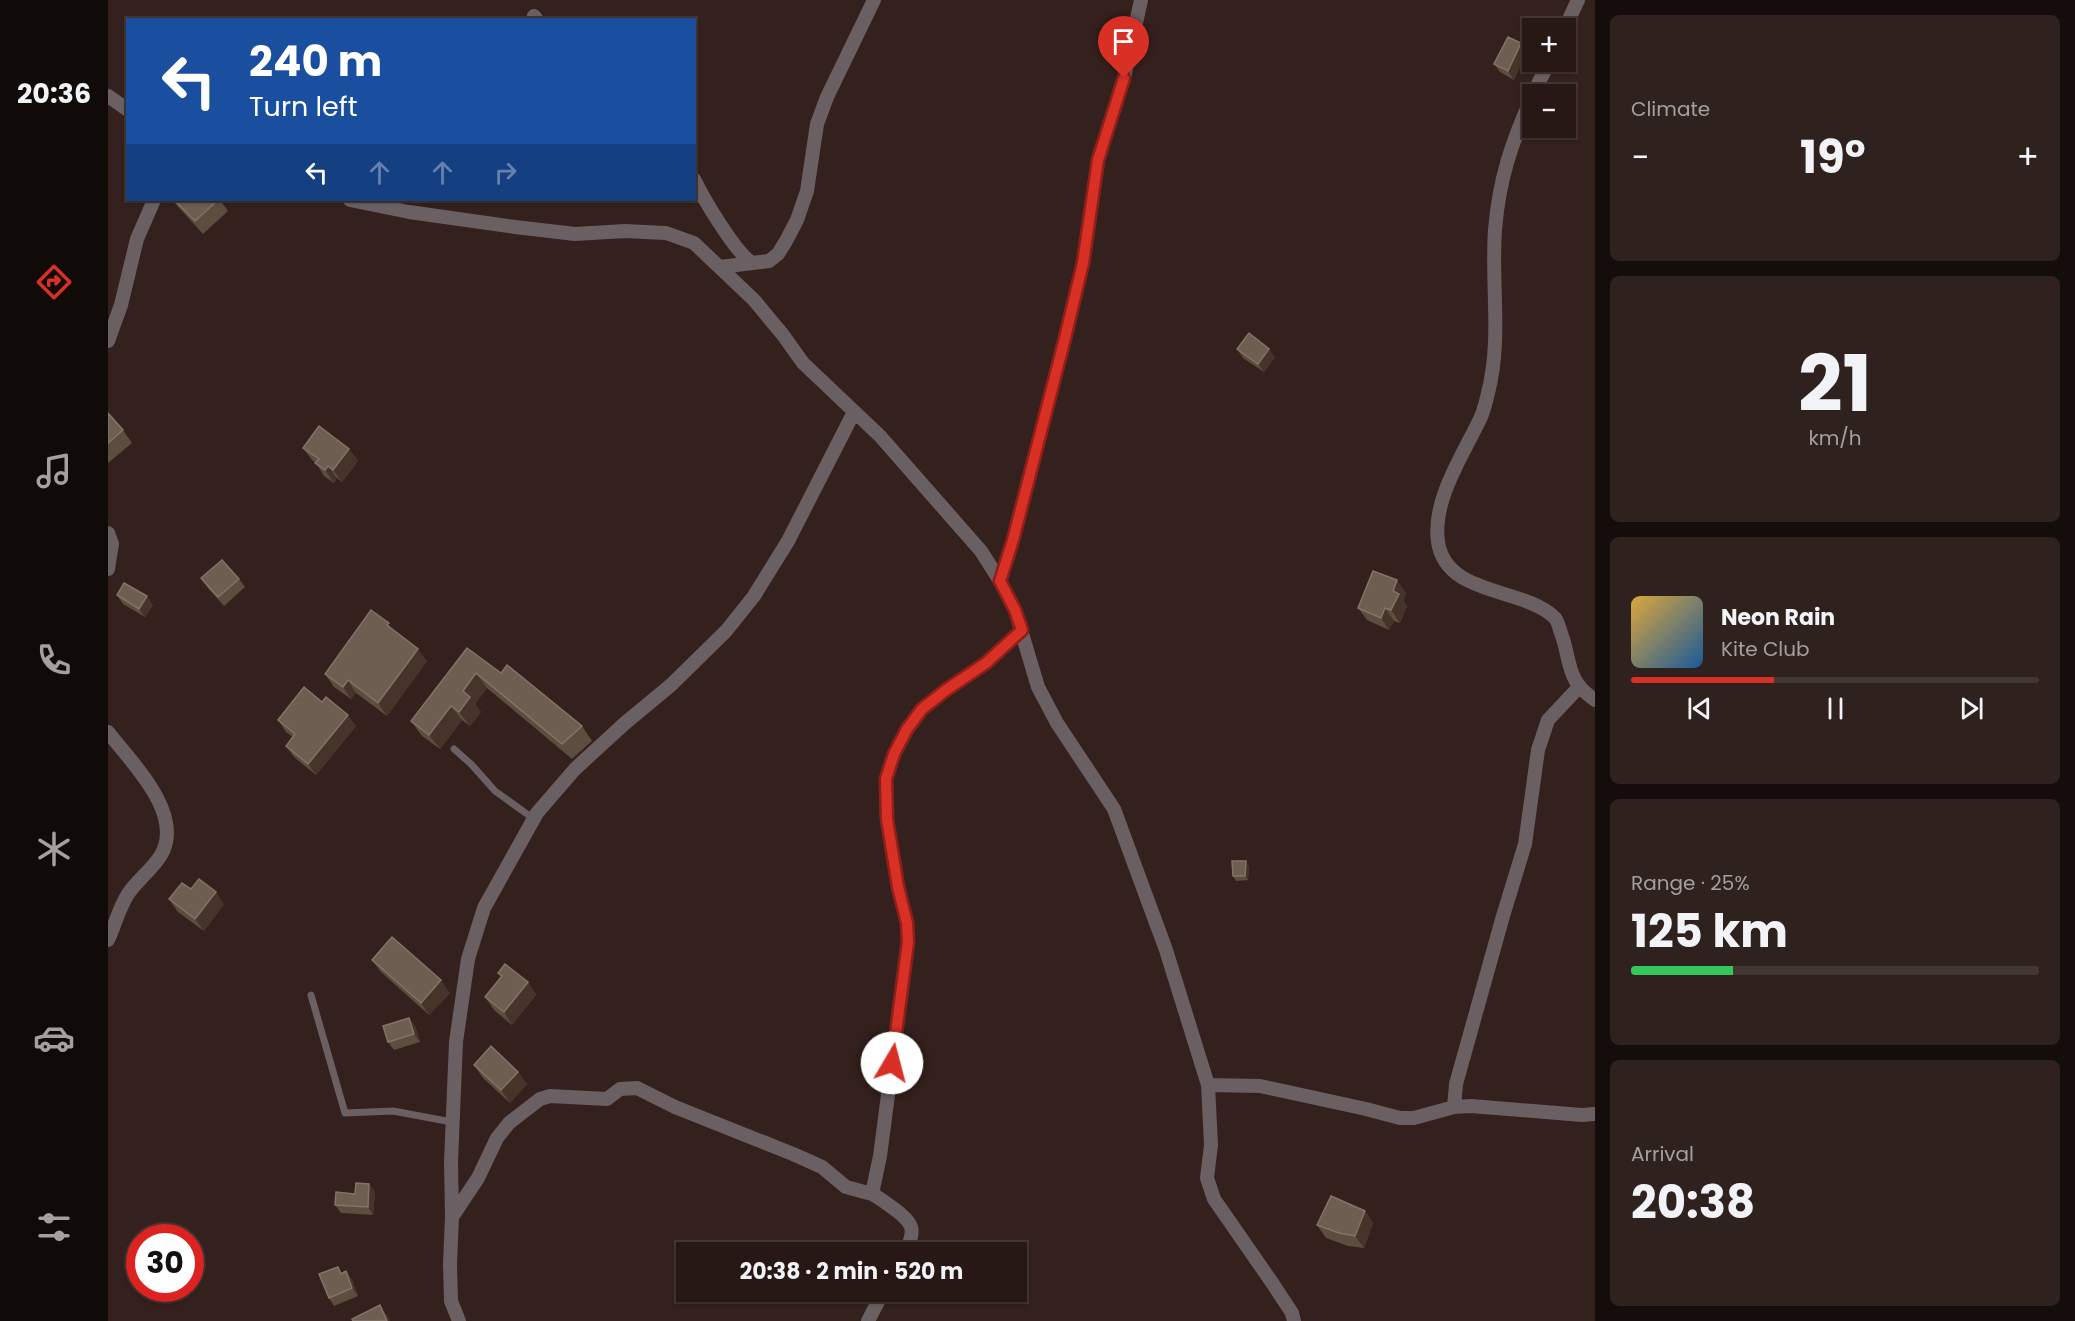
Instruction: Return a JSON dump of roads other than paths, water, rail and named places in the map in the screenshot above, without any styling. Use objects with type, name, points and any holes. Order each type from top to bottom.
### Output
[{"type":"street","points":[[720,267],[769,261],[778,254],[797,220],[807,191],[817,124],[827,97],[874,0]]},
{"type":"street","points":[[1000,581],[1013,540],[1065,338],[1083,263],[1098,160],[1124,78],[1141,0]]},
{"type":"street","points":[[1570,18],[1578,0]]},
{"type":"street","points":[[108,96],[126,109]]},
{"type":"street","points":[[1522,119],[1502,176],[1495,230],[1497,319],[1491,380],[1482,417],[1466,444],[1440,506],[1438,542],[1447,566],[1468,580],[1491,591],[1528,602],[1556,618],[1570,667],[1579,687],[1595,700]]},
{"type":"street","points":[[696,184],[738,250],[752,263]]},
{"type":"street","points":[[108,341],[121,305],[137,239],[154,201]]},
{"type":"street","points":[[355,201],[409,212],[575,234],[625,231],[666,233],[694,243],[754,300],[803,363],[880,436],[942,504],[981,551],[1000,581],[1015,610],[1038,687],[1057,723],[1114,809],[1166,950],[1208,1085],[1211,1145],[1207,1178],[1214,1199],[1273,1284],[1292,1313],[1294,1321]]},
{"type":"street","points":[[459,1321],[451,1301],[450,1264],[452,1122],[456,1042],[468,958],[484,908],[534,819],[575,769],[624,724],[671,686],[726,631],[754,596],[789,541],[854,412]]},
{"type":"street","points":[[108,533],[112,544],[108,569]]},
{"type":"street","points":[[872,1194],[880,1156],[908,942],[907,923],[898,887],[887,819],[886,779],[902,738],[922,709],[986,663],[1022,630]]},
{"type":"street","points":[[1454,1107],[1456,1084],[1525,844],[1539,750],[1548,720],[1579,687]]},
{"type":"street","points":[[108,732],[154,792],[167,825],[162,854],[127,895],[108,940]]},
{"type":"street","points":[[1208,1085],[1260,1086],[1366,1108],[1400,1118],[1414,1118],[1454,1107],[1471,1106],[1582,1115],[1595,1114]]},
{"type":"street","points":[[452,1217],[478,1178],[497,1138],[509,1123],[540,1099],[550,1096],[606,1099],[620,1089],[638,1088],[675,1107],[822,1167],[846,1187],[872,1194],[904,1214],[911,1226],[910,1242]]},
{"type":"street","points":[[868,1321],[878,1302]]},
{"type":"lane","points":[[454,749],[495,791],[534,819]]},
{"type":"lane","points":[[311,995],[345,1113],[393,1111],[452,1122]]}]
